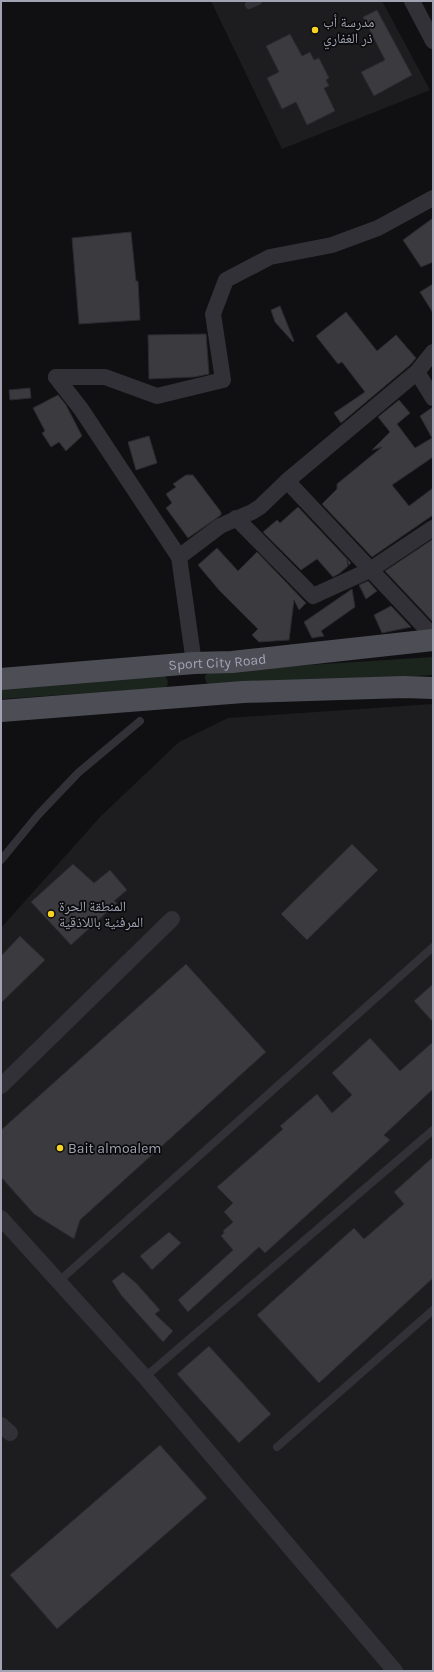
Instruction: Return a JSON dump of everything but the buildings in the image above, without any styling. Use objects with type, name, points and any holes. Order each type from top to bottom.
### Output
[{"type":"main road","name":"Sport City Road","points":[[1,678],[194,663],[232,662],[433,640]]},
{"type":"main road","points":[[1,711],[243,692],[404,687],[433,688]]},
{"type":"street","points":[[412,1],[433,41]]},
{"type":"street","points":[[194,663],[179,557],[81,409],[56,377],[105,377],[157,396],[223,380],[213,314],[226,280],[270,257],[332,246],[378,228],[433,198]]},
{"type":"street","points":[[179,557],[220,526],[260,507],[286,481],[417,372],[433,352]]},
{"type":"street","points":[[417,372],[433,398]]},
{"type":"street","points":[[286,481],[433,636]]},
{"type":"street","points":[[236,518],[314,596],[370,570],[433,528]]},
{"type":"street","points":[[1,1086],[172,919]]},
{"type":"street","points":[[1,1218],[145,1377],[395,1671]]},
{"type":"lane","points":[[250,5],[258,1]]},
{"type":"lane","points":[[1,860],[38,815],[78,773],[140,721]]},
{"type":"lane","points":[[58,1282],[433,947]]},
{"type":"lane","points":[[145,1377],[433,1130]]},
{"type":"lane","points":[[277,1447],[433,1310]]},
{"type":"shaded area","points":[[211,1],[382,1],[430,90],[282,149]]},
{"type":"shaded area","points":[[433,657],[433,675],[215,687],[207,683],[205,678],[209,672],[214,671]]},
{"type":"shaded area","points":[[163,674],[167,678],[168,682],[167,686],[163,688],[1,699],[1,686]]},
{"type":"shaded area","points":[[433,704],[433,1671],[1,1671],[1,928],[101,816],[179,742],[228,718]]},
{"type":"place","name":"مدرسة أب ذر الغفاري","points":[[315,30]]},
{"type":"place","name":"المنطقة الحرة المرفئية باللاذقية","points":[[51,914]]},
{"type":"place","name":"Bait almoalem","points":[[60,1148]]}]
